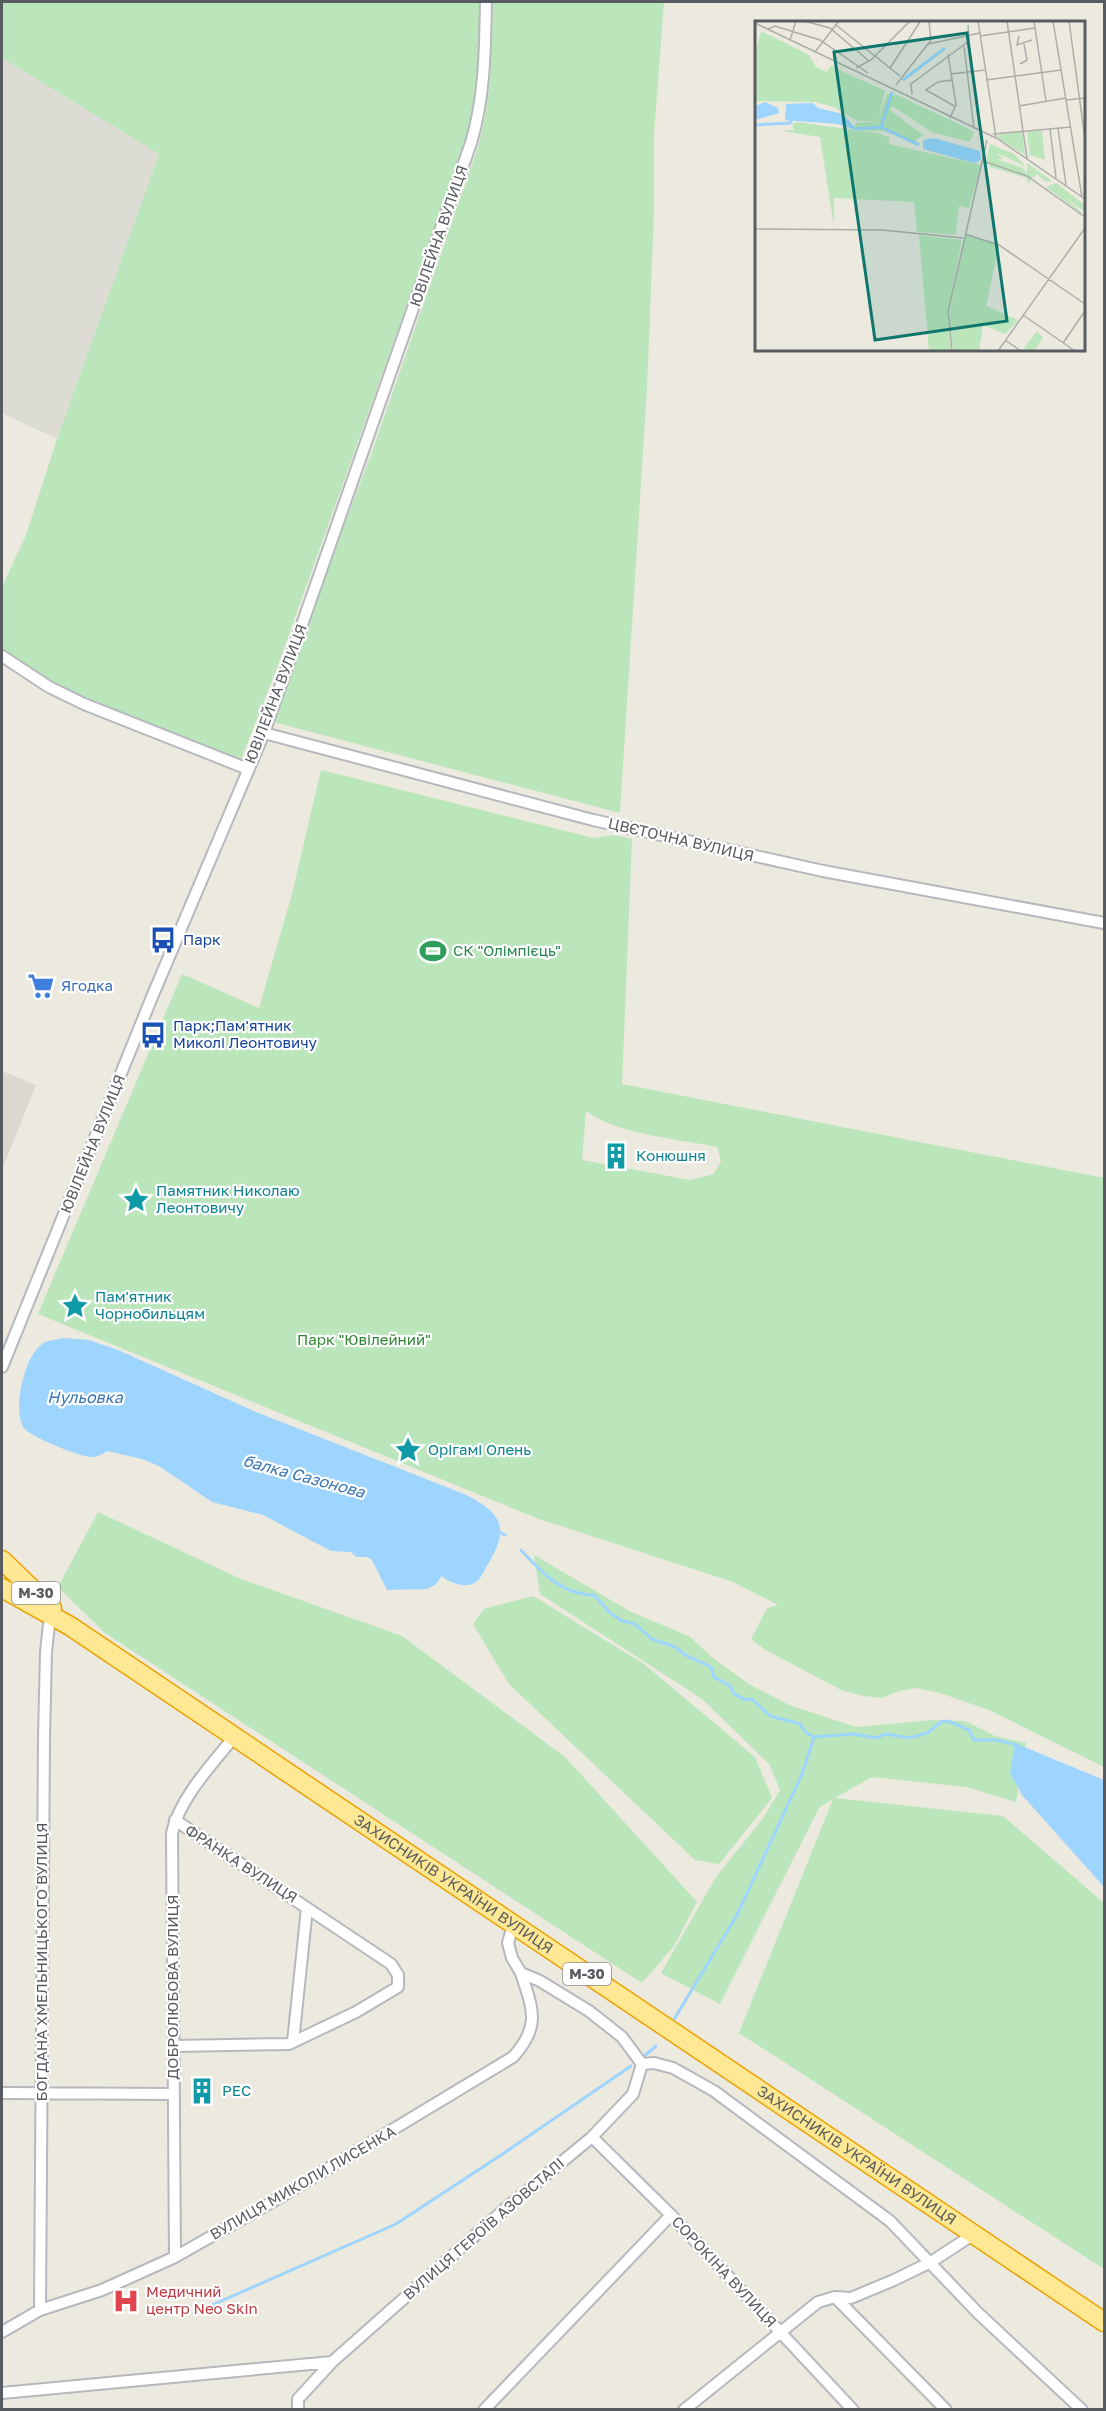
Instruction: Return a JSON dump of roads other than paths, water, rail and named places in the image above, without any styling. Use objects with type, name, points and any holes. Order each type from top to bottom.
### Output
[{"type":"highway","name":"ЗАХИСНИКІВ УКРАЇНИ ВУЛИЦЯ","points":[[2,1560],[70,1626]]},
{"type":"highway","name":"ЗАХИСНИКІВ УКРАЇНИ ВУЛИЦЯ","points":[[2,1588],[70,1626],[1104,2322]]},
{"type":"street","name":"ЮВІЛЕЙНА ВУЛИЦЯ","points":[[2,1366],[6,1342],[264,734],[471,143],[482,96],[486,2]]},
{"type":"street","points":[[2,656],[49,687],[84,704],[248,769]]},
{"type":"street","name":"ЦВЄТОЧНА ВУЛИЦЯ","points":[[264,734],[593,820],[823,871],[1104,923]]},
{"type":"street","name":"БОГДАНА ХМЕЛЬНИЦЬКОГО ВУЛИЦЯ","points":[[40,2310],[44,1737],[46,1652],[50,1615]]},
{"type":"street","name":"ДОБРОЛЮБОВА ВУЛИЦЯ","points":[[175,2257],[172,1833],[182,1806],[234,1737]]},
{"type":"street","name":"ФРАНКА ВУЛИЦЯ","points":[[174,2046],[289,2044],[356,2012],[398,1987],[398,1975],[391,1964],[175,1820]]},
{"type":"street","name":"ФРАНКА ВУЛИЦЯ","points":[[293,2042],[307,1908]]},
{"type":"street","name":"ВУЛИЦЯ МИКОЛИ ЛИСЕНКА","points":[[2,2332],[40,2310],[102,2290],[175,2257],[279,2198],[513,2057],[527,2042],[532,2024],[529,1998],[521,1973],[512,1958],[508,1942],[513,1924]]},
{"type":"street","points":[[521,1973],[540,1981],[589,2011],[622,2037],[642,2064],[654,2063],[673,2068],[714,2091],[890,2221],[978,2313],[1082,2409]]},
{"type":"street","name":"ВУЛИЦЯ ГЕРОЇВ АЗОВСТАЛІ","points":[[298,2409],[298,2399],[332,2362],[505,2209],[592,2137],[633,2094],[642,2064]]},
{"type":"street","points":[[2,2093],[174,2094]]},
{"type":"street","name":"СОРОКІНА ВУЛИЦЯ","points":[[592,2137],[671,2215],[853,2409]]},
{"type":"street","points":[[484,2409],[671,2215]]},
{"type":"street","points":[[684,2409],[818,2302],[835,2297],[851,2298],[931,2262],[974,2234]]},
{"type":"street","points":[[835,2297],[946,2409]]},
{"type":"street","points":[[2,2393],[332,2362]]},
{"type":"water","name":"Нульовка","points":[[63,1338],[89,1340],[118,1350],[256,1412],[464,1494],[487,1508],[499,1523],[499,1541],[494,1553],[475,1583],[457,1584],[442,1576],[435,1585],[427,1589],[387,1590],[372,1560],[367,1557],[356,1557],[351,1552],[331,1551],[263,1515],[212,1502],[159,1466],[142,1459],[107,1451],[95,1457],[84,1456],[43,1440],[27,1431],[20,1419],[22,1384],[35,1351],[46,1342]]},
{"type":"water","points":[[1015,1743],[1104,1780],[1104,1887],[1022,1795],[1010,1773]]},
{"type":"waterway","name":"балка Сазонова","points":[[499,1532],[505,1535]]},
{"type":"waterway","name":"балка Сазонова","points":[[521,1550],[536,1566],[562,1587],[582,1594],[594,1595],[610,1613],[622,1621],[635,1624],[652,1639],[675,1647],[685,1655],[711,1667],[714,1677],[730,1686],[734,1694],[746,1700],[752,1699],[770,1716],[800,1724],[806,1733],[814,1737],[853,1734],[876,1738],[886,1734],[909,1738],[927,1733],[941,1722],[948,1721],[969,1730],[974,1740],[996,1740],[1017,1745]]},
{"type":"waterway","points":[[673,2021],[737,1915],[802,1774],[814,1737]]},
{"type":"waterway","points":[[643,2057],[656,2046]]},
{"type":"waterway","points":[[194,2313],[396,2224],[631,2066]]},
{"type":"place","name":"Парк","points":[[163,940]]},
{"type":"place","name":"СК \"Олімпієць\"","points":[[433,951]]},
{"type":"place","name":"Ягодка","points":[[41,986]]},
{"type":"place","name":"Парк;Пам'ятник Миколі Леонтовичу","points":[[153,1035]]},
{"type":"place","name":"Конюшня","points":[[616,1156]]},
{"type":"place","name":"Памятник Николаю Леонтовичу","points":[[136,1200]]},
{"type":"place","name":"Пам'ятник Чорнобильцям","points":[[75,1306]]},
{"type":"place","name":"Орігамі Олень","points":[[408,1450]]},
{"type":"place","name":"РЕС","points":[[202,2091]]},
{"type":"place","name":"Медичний центр Neo Skin","points":[[126,2301]]},
{"type":"park label","name":"Парк \"Ювілейний\"","points":[[364,1340]]}]
